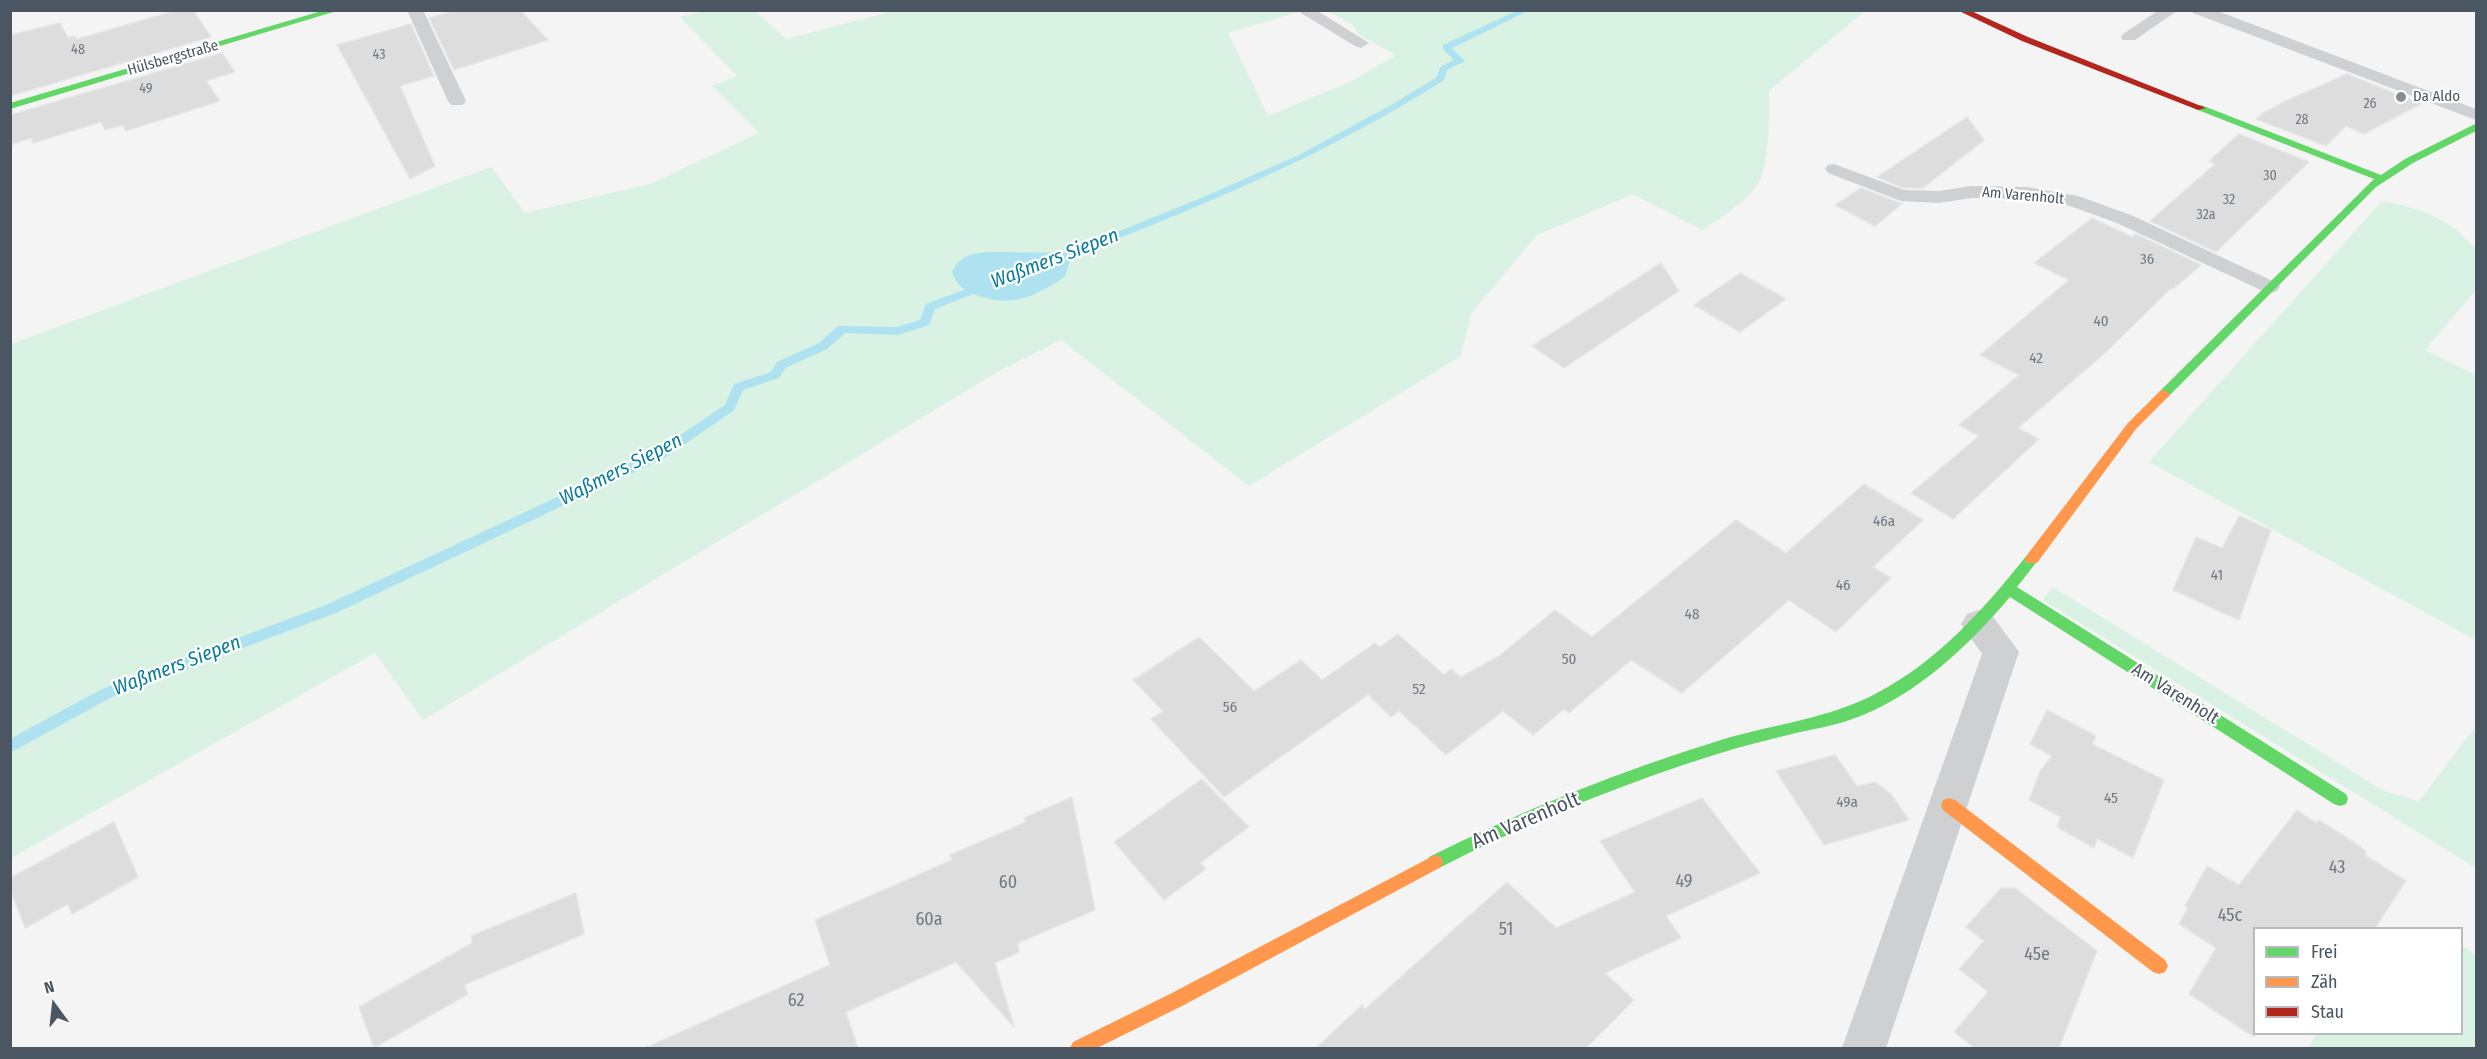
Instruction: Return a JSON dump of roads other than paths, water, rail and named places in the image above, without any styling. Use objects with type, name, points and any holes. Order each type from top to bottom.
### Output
[{"type":"street","name":"Hülsbergstraße","points":[[10,106],[336,10]]},
{"type":"street","points":[[1960,10],[2025,39],[2382,179]]},
{"type":"street","name":"Am Varenholt","points":[[1080,1048],[1176,1000],[1485,836],[1610,786],[1722,746],[1857,711],[1907,682],[1942,658],[1979,624],[2009,589],[2132,426],[2372,185],[2409,161],[2476,127]]},
{"type":"street","name":"Am Varenholt","points":[[2009,589],[2340,799]]},
{"type":"street","points":[[1864,1048],[2001,652],[1979,624]]},
{"type":"street","points":[[1949,805],[2159,966]]},
{"type":"lane","points":[[415,10],[457,101]]},
{"type":"lane","points":[[1304,10],[1361,43]]},
{"type":"lane","points":[[2129,37],[2170,10]]},
{"type":"lane","points":[[2199,10],[2476,115]]},
{"type":"lane","name":"Am Varenholt","points":[[1834,169],[1902,195],[1939,197],[1971,192],[2072,200],[2124,219],[2270,287]]},
{"type":"water","points":[[1004,252],[1072,253],[1065,277],[1026,298],[1006,301],[977,295],[963,289],[954,277],[952,272],[956,265],[967,256]]},
{"type":"waterway","name":"Waßmers Siepen","points":[[1056,259],[1205,201],[1350,133],[1441,78],[1443,69],[1460,61],[1446,47],[1526,10]]},
{"type":"waterway","name":"Waßmers Siepen","points":[[10,747],[107,693],[331,609],[663,453],[730,407],[738,387],[775,375],[781,365],[823,346],[842,329],[898,331],[925,322],[930,307],[985,286]]},
{"type":"place","name":"Da Aldo","points":[[2401,97]]}]
